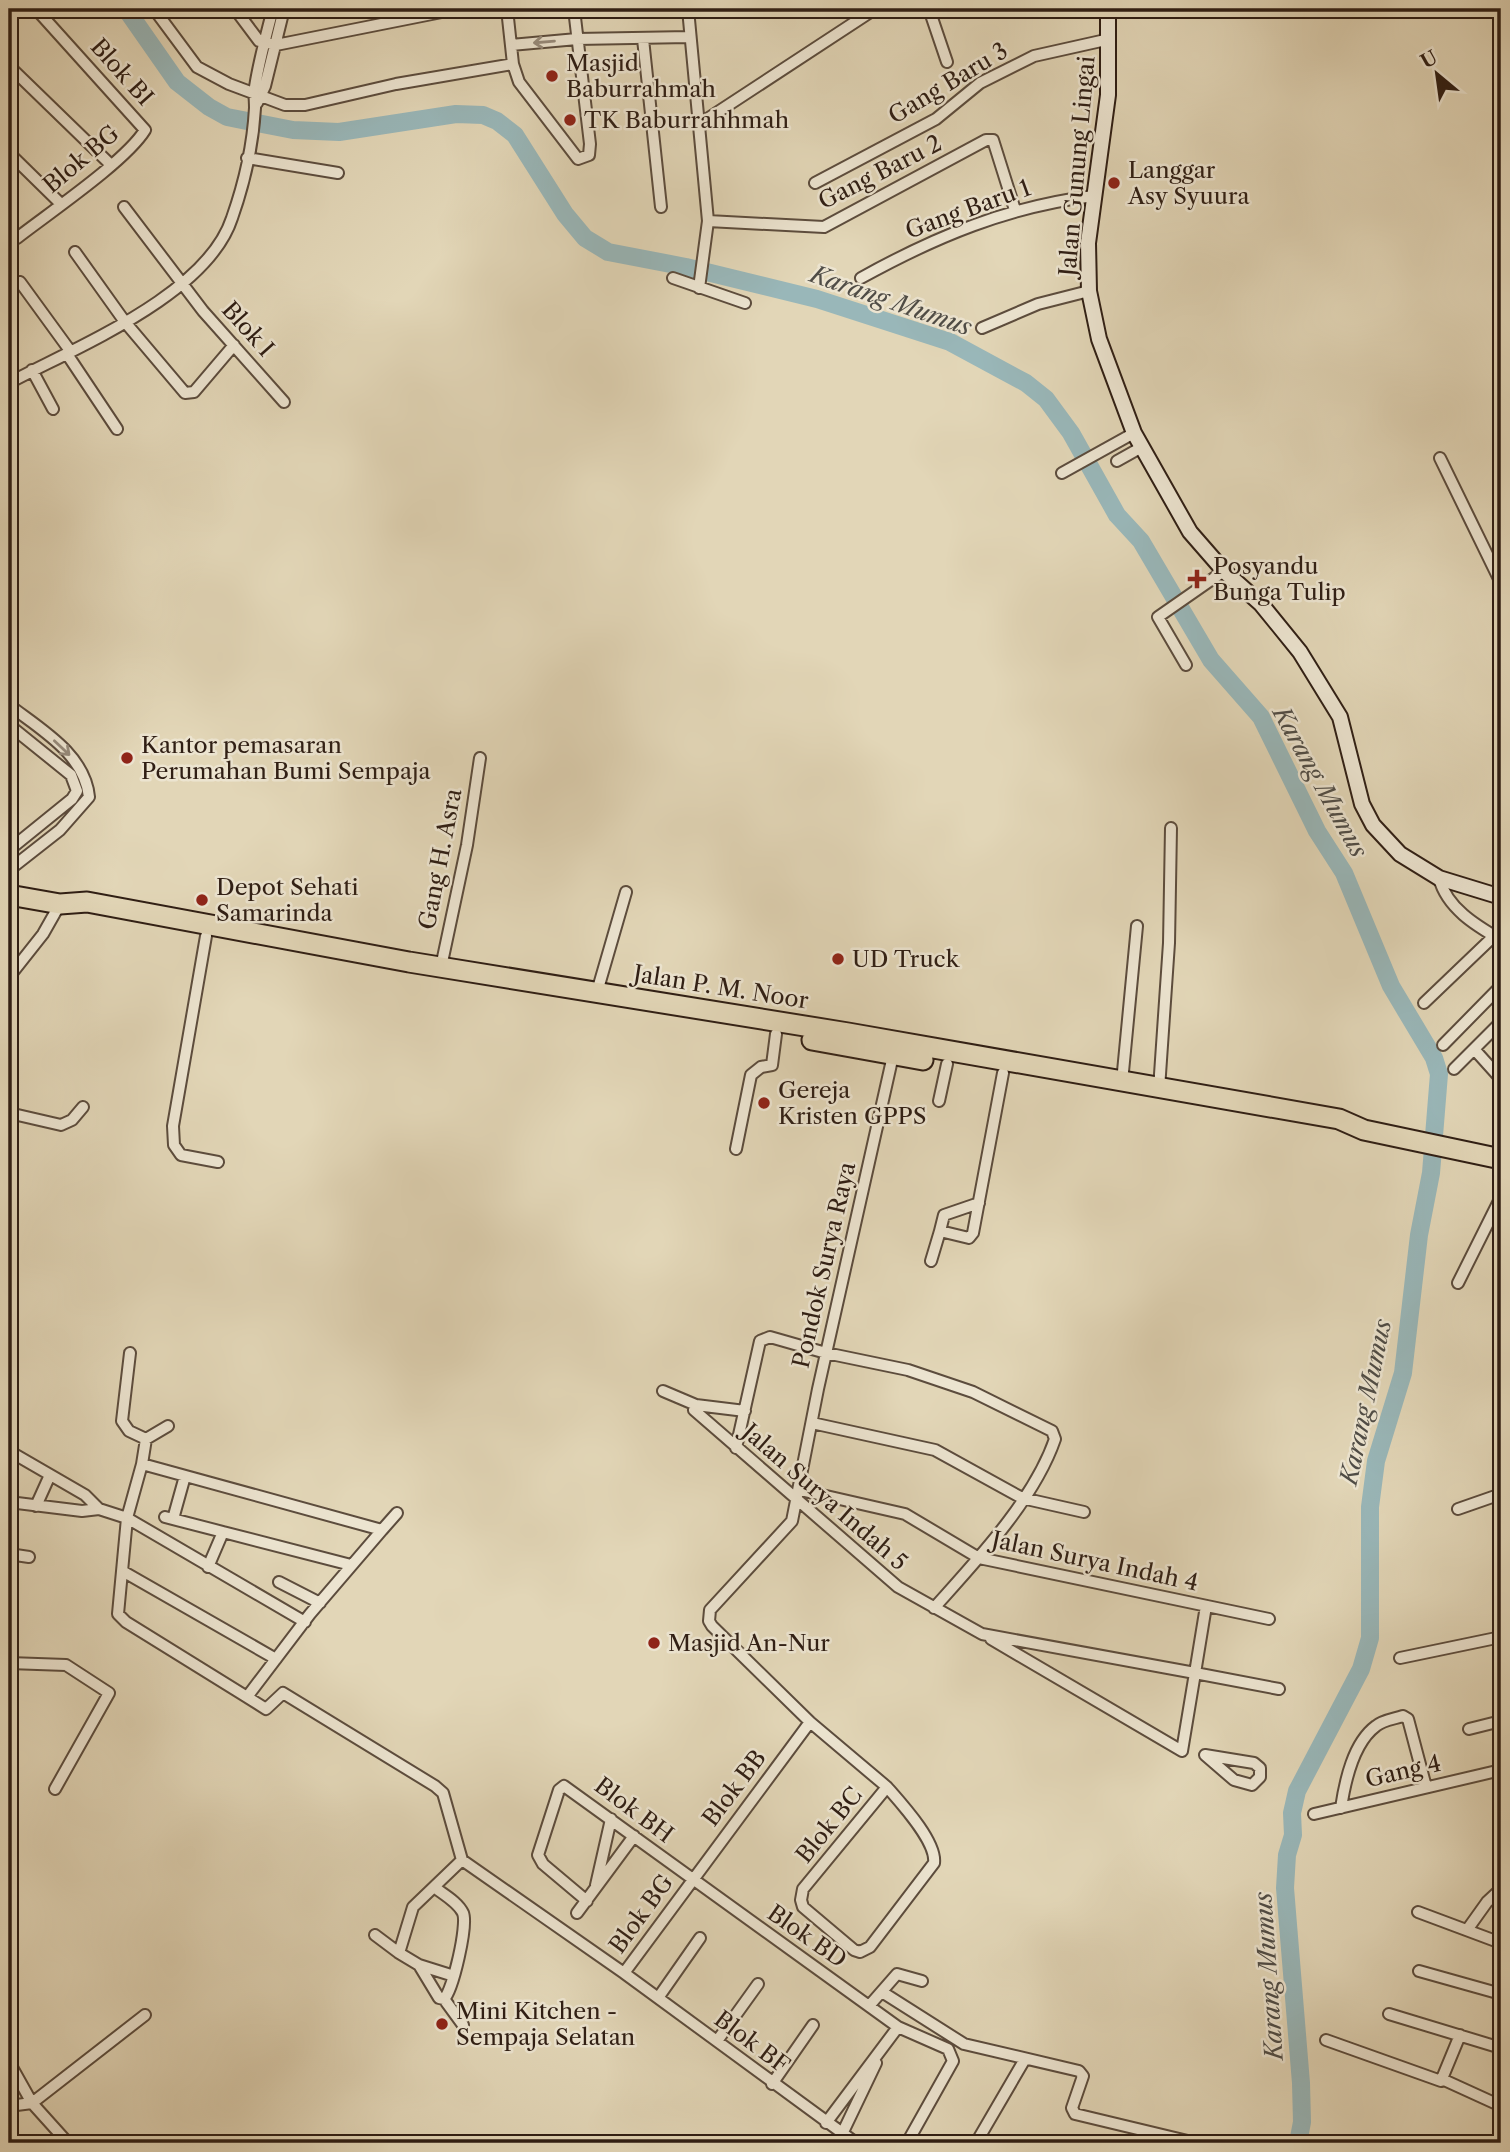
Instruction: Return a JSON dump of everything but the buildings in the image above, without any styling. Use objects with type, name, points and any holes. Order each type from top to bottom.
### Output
[{"type":"highway","name":"Jalan P. M. Noor","points":[[9,895],[64,904],[87,902],[231,936],[1119,1085],[1337,1131],[1364,1130]]},
{"type":"highway","name":"Jalan P. M. Noor","points":[[64,904],[78,911],[206,936],[231,936],[440,967],[776,1034],[894,1048],[947,1064],[1003,1073],[1159,1089],[1339,1119],[1364,1130],[1501,1159]]},
{"type":"street","name":"Blok BI","points":[[36,9],[143,126],[145,132]]},
{"type":"street","points":[[154,9],[197,67],[256,102],[305,105],[513,64]]},
{"type":"street","points":[[235,9],[249,30],[270,44],[457,9]]},
{"type":"street","points":[[270,44],[273,9]]},
{"type":"street","points":[[9,383],[125,322],[182,283],[219,246],[232,220],[270,44],[284,9]]},
{"type":"street","points":[[508,9],[513,64],[521,86],[576,157],[583,158],[589,155],[590,144],[573,9]]},
{"type":"street","points":[[688,9],[688,37],[708,221],[700,286]]},
{"type":"street","points":[[698,125],[875,9]]},
{"type":"street","points":[[929,9],[947,62]]},
{"type":"street","name":"Jalan Gunung Lingai","points":[[1108,9],[1108,95],[1088,243],[1089,291],[1099,339],[1134,433],[1190,532],[1224,571],[1261,604],[1300,652],[1340,718],[1362,804],[1373,825],[1400,854],[1439,878],[1501,897]]},
{"type":"street","points":[[512,45],[577,39],[688,37]]},
{"type":"street","points":[[643,39],[660,206]]},
{"type":"street","name":"Gang Baru 3","points":[[815,183],[936,119],[980,83],[1023,61],[1110,39]]},
{"type":"street","points":[[9,66],[110,164]]},
{"type":"street","name":"Blok BG","points":[[9,239],[17,237],[61,204],[145,132]]},
{"type":"street","name":"Gang Baru 2","points":[[708,221],[824,227],[986,140],[993,139],[1015,210]]},
{"type":"street","points":[[9,153],[61,204]]},
{"type":"street","points":[[248,155],[338,173]]},
{"type":"street","name":"Gang Baru 1","points":[[861,278],[943,236],[1015,210],[1094,195]]},
{"type":"street","name":"Blok I","points":[[124,207],[182,283],[284,402]]},
{"type":"street","points":[[75,252],[125,322],[180,388],[190,394],[234,345]]},
{"type":"street","points":[[673,278],[745,303]]},
{"type":"street","points":[[20,282],[117,429]]},
{"type":"street","points":[[982,328],[1038,304],[1089,291]]},
{"type":"street","points":[[32,370],[53,409]]},
{"type":"street","points":[[1065,471],[1134,433]]},
{"type":"street","points":[[1117,461],[1142,447]]},
{"type":"street","points":[[1440,458],[1501,583]]},
{"type":"street","points":[[1186,665],[1159,620],[1159,615],[1224,571]]},
{"type":"street","points":[[9,705],[71,757],[87,803],[78,814],[9,870]]},
{"type":"street","points":[[9,725],[71,775],[83,789]]},
{"type":"street","name":"Gang H. Asra","points":[[440,967],[467,845],[480,758]]},
{"type":"street","points":[[9,850],[83,789]]},
{"type":"street","points":[[1159,1089],[1170,943],[1171,828]]},
{"type":"street","points":[[1424,1003],[1497,938],[1440,897],[1439,878]]},
{"type":"street","points":[[600,997],[626,892]]},
{"type":"street","points":[[9,977],[64,904]]},
{"type":"street","points":[[1119,1085],[1137,926]]},
{"type":"street","points":[[206,936],[185,1046],[173,1137],[181,1156],[218,1161]]},
{"type":"street","points":[[1443,1045],[1501,986]]},
{"type":"street","points":[[1454,1069],[1501,1022]]},
{"type":"street","points":[[736,1149],[751,1075],[772,1065],[776,1034]]},
{"type":"street","name":"Pondok Surya Raya","points":[[799,1495],[826,1353],[894,1048]]},
{"type":"street","points":[[1474,1049],[1501,1079]]},
{"type":"street","points":[[939,1101],[947,1064]]},
{"type":"street","points":[[940,1231],[968,1238],[973,1233],[1003,1073]]},
{"type":"street","points":[[9,1113],[61,1125],[72,1120],[83,1107]]},
{"type":"street","points":[[1458,1283],[1501,1197]]},
{"type":"street","points":[[931,1261],[944,1215],[979,1203]]},
{"type":"street","points":[[736,1448],[760,1341],[770,1337],[826,1353],[908,1370],[973,1392],[1052,1431],[1055,1439],[1052,1448],[1023,1498],[979,1558],[934,1608]]},
{"type":"street","points":[[130,1353],[122,1421],[130,1431],[146,1439]]},
{"type":"street","points":[[663,1391],[696,1405]]},
{"type":"street","name":"Jalan Surya Indah 5","points":[[745,1411],[696,1405],[695,1412],[736,1448],[799,1495],[898,1587],[1182,1751]]},
{"type":"street","points":[[812,1423],[935,1450],[1023,1498],[1084,1512]]},
{"type":"street","points":[[146,1439],[168,1426]]},
{"type":"street","points":[[146,1439],[129,1510],[118,1614],[121,1619],[267,1709],[283,1693],[443,1793],[462,1860],[410,1914],[399,1953]]},
{"type":"street","points":[[9,1451],[85,1495],[99,1509]]},
{"type":"street","points":[[142,1464],[382,1530]]},
{"type":"street","points":[[36,1506],[50,1475]]},
{"type":"street","points":[[185,1476],[169,1518],[351,1565]]},
{"type":"street","points":[[1458,1509],[1501,1494]]},
{"type":"street","name":"Jalan Surya Indah 4","points":[[799,1495],[905,1514],[979,1558],[1269,1619]]},
{"type":"street","name":"Blok BC","points":[[799,1495],[786,1531],[710,1610],[709,1617],[712,1626],[810,1722],[887,1787],[904,1806],[933,1850],[934,1863],[870,1947],[860,1952],[854,1950],[803,1907],[801,1900],[803,1889],[887,1787]]},
{"type":"street","points":[[9,1502],[82,1511],[129,1510],[209,1562],[313,1611]]},
{"type":"street","points":[[247,1697],[313,1611],[397,1513]]},
{"type":"street","points":[[209,1562],[223,1532]]},
{"type":"street","points":[[9,1574],[10,1554],[29,1557]]},
{"type":"street","points":[[124,1572],[276,1660]]},
{"type":"street","points":[[279,1582],[313,1611]]},
{"type":"street","points":[[1205,1755],[1243,1784],[1252,1785],[1260,1777],[1260,1768],[1254,1763],[1182,1751],[1206,1606]]},
{"type":"street","name":"Jalan Surya Indah 5","points":[[982,1634],[1279,1689]]},
{"type":"street","points":[[1401,1658],[1501,1637]]},
{"type":"street","points":[[9,1663],[66,1665],[109,1693],[55,1789]]},
{"type":"street","points":[[1340,1808],[1344,1782],[1374,1727],[1403,1716],[1408,1719],[1426,1787]]},
{"type":"street","points":[[1469,1729],[1501,1721]]},
{"type":"street","name":"Blok BB","points":[[691,1880],[810,1722]]},
{"type":"street","name":"Gang 4","points":[[1314,1814],[1501,1770]]},
{"type":"street","name":"Blok BH","points":[[587,1901],[543,1864],[538,1852],[561,1787],[568,1786],[691,1880]]},
{"type":"street","points":[[595,1890],[611,1819]]},
{"type":"street","points":[[577,1913],[634,1836]]},
{"type":"street","name":"Blok BF","points":[[462,1860],[659,1998],[772,2084],[856,2143]]},
{"type":"street","name":"Blok BG","points":[[624,1973],[691,1880]]},
{"type":"street","name":"Blok BD","points":[[691,1880],[898,2027],[948,2049],[953,2057],[907,2143]]},
{"type":"street","points":[[434,1887],[459,1907],[464,1918],[454,1976],[444,1999]]},
{"type":"street","points":[[1467,1930],[1487,1902],[1501,1889]]},
{"type":"street","points":[[1418,1912],[1501,1943]]},
{"type":"street","points":[[375,1935],[419,1965],[454,1976]]},
{"type":"street","points":[[659,1998],[700,1938]]},
{"type":"street","points":[[419,1965],[439,1998],[444,1999],[463,2025]]},
{"type":"street","points":[[1419,1970],[1501,1994]]},
{"type":"street","points":[[869,2006],[903,1973],[922,1981]]},
{"type":"street","points":[[717,2041],[758,1984]]},
{"type":"street","points":[[887,1986],[964,2044],[1082,2073],[1072,2108],[1075,2113],[1196,2143]]},
{"type":"street","points":[[1389,2014],[1501,2048]]},
{"type":"street","points":[[9,2106],[32,2102],[145,2015]]},
{"type":"street","points":[[772,2084],[813,2025]]},
{"type":"street","points":[[826,2123],[898,2027]]},
{"type":"street","points":[[1444,2080],[1460,2035]]},
{"type":"street","points":[[1326,2040],[1444,2080],[1501,2106]]},
{"type":"street","points":[[842,2134],[878,2057]]},
{"type":"street","points":[[976,2143],[1026,2059]]},
{"type":"street","points":[[9,2062],[32,2102],[68,2143]]},
{"type":"waterway","name":"Karang Mumus","points":[[126,9],[177,82],[209,107],[227,117],[293,130],[339,132],[456,114],[483,115],[497,121],[515,135],[565,214],[585,238],[608,252],[686,267],[817,299],[950,342],[1026,383],[1046,399],[1071,433],[1117,515],[1141,541],[1211,660],[1261,717],[1317,831],[1344,873],[1391,986],[1434,1058],[1439,1074],[1431,1173],[1419,1235],[1403,1373],[1376,1461],[1370,1507],[1370,1638],[1361,1669],[1297,1791],[1292,1813],[1293,1835],[1287,1855],[1285,1888],[1301,2083],[1302,2122],[1298,2143]]},
{"type":"place","name":"Masjid Baburrahmah","points":[[552,76]]},
{"type":"place","name":"TK Baburrahhmah","points":[[570,120]]},
{"type":"place","name":"Langgar Asy Syuura","points":[[1114,183]]},
{"type":"place","name":"Posyandu Bunga Tulip","points":[[1197,579]]},
{"type":"place","name":"Kantor pemasaran Perumahan Bumi Sempaja","points":[[127,758]]},
{"type":"place","name":"Depot Sehati Samarinda","points":[[202,900]]},
{"type":"place","name":"UD Truck","points":[[838,959]]},
{"type":"place","name":"Gereja Kristen GPPS","points":[[764,1103]]},
{"type":"place","name":"Masjid An-Nur","points":[[654,1643]]},
{"type":"place","name":"Mini Kitchen - Sempaja Selatan","points":[[442,2024]]}]
